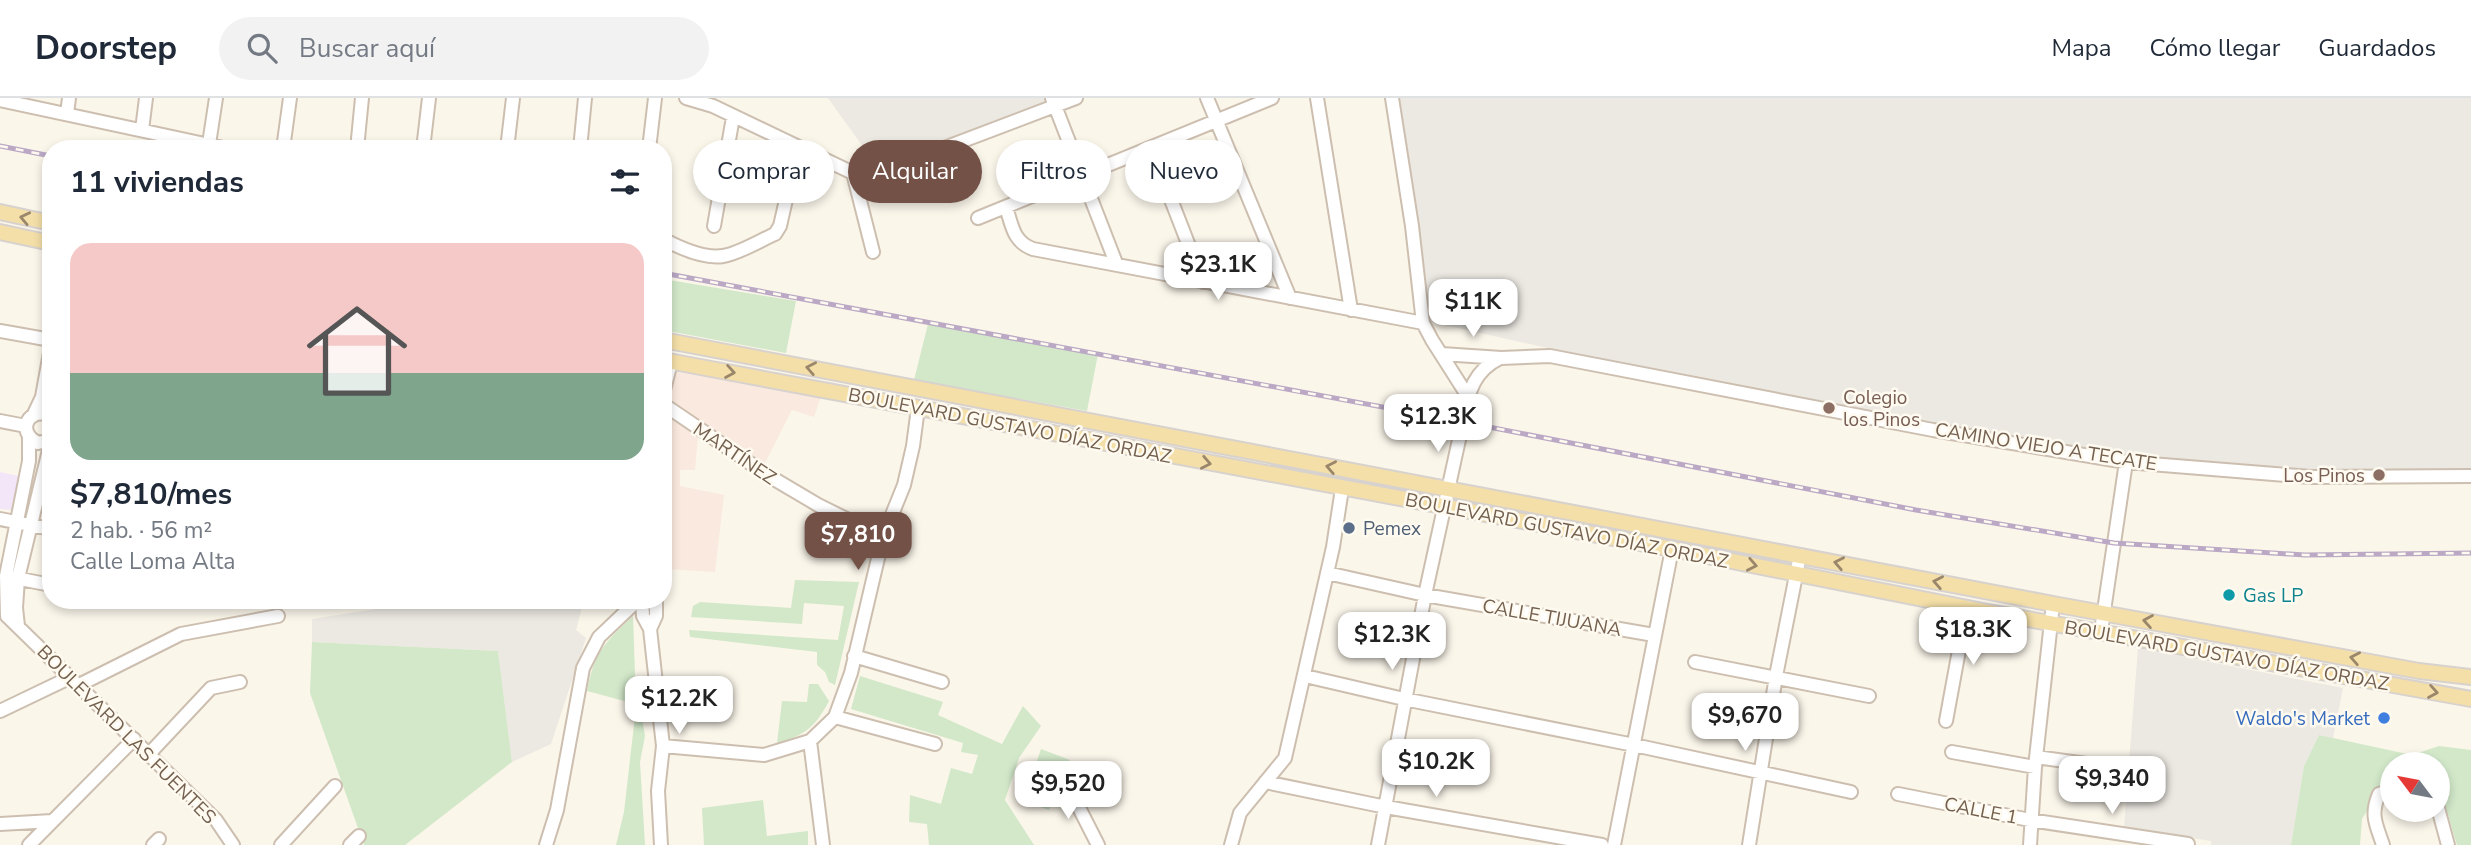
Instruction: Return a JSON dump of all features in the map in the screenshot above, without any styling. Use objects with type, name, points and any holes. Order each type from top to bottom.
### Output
[{"type":"main road","points":[[0,212],[42,221]]},
{"type":"main road","points":[[0,232],[42,241]]},
{"type":"main road","name":"BOULEVARD GUSTAVO DÍAZ ORDAZ","points":[[672,343],[2053,604],[2419,671],[2471,677]]},
{"type":"main road","name":"BOULEVARD GUSTAVO DÍAZ ORDAZ","points":[[672,362],[1672,549],[1967,607],[2471,699]]},
{"type":"main road","points":[[1067,436],[1071,418]]},
{"type":"street","points":[[67,114],[69,98]]},
{"type":"street","points":[[142,130],[146,98]]},
{"type":"street","points":[[210,140],[216,98]]},
{"type":"street","points":[[284,140],[290,98]]},
{"type":"street","points":[[358,140],[362,98]]},
{"type":"street","points":[[424,140],[429,98]]},
{"type":"street","points":[[507,140],[513,98]]},
{"type":"street","points":[[581,140],[585,98]]},
{"type":"street","points":[[650,140],[655,98]]},
{"type":"street","points":[[687,98],[712,102],[733,117],[783,140]]},
{"type":"street","points":[[960,140],[1054,102],[1076,98]]},
{"type":"street","points":[[1207,98],[1290,298]]},
{"type":"street","points":[[1171,140],[1272,98]]},
{"type":"street","points":[[1317,98],[1351,310]]},
{"type":"street","points":[[1392,98],[1412,226],[1423,323],[1467,395]]},
{"type":"street","points":[[0,100],[190,140]]},
{"type":"street","points":[[1054,102],[1069,140]]},
{"type":"street","points":[[714,226],[733,117]]},
{"type":"street","points":[[672,243],[707,255],[724,256],[778,230],[785,203]]},
{"type":"street","points":[[861,203],[873,252]]},
{"type":"street","points":[[978,218],[1016,203]]},
{"type":"street","points":[[1094,203],[1116,263]]},
{"type":"street","points":[[1172,203],[1203,282]]},
{"type":"street","points":[[1006,207],[1016,239],[1023,246],[1423,323]]},
{"type":"street","points":[[0,331],[42,338]]},
{"type":"street","name":"CAMINO VIEJO A TECATE","points":[[1442,354],[1501,358],[1550,356],[1933,430],[2126,462],[2311,477],[2471,476]]},
{"type":"street","points":[[1378,845],[1424,595],[1467,395],[1480,372],[1489,363],[1501,358]]},
{"type":"street","name":"BOULEVARD LAS FUENTES","points":[[24,524],[29,427],[42,397]]},
{"type":"street","points":[[663,746],[764,755],[810,741],[835,717],[851,673],[883,537],[904,485],[918,408]]},
{"type":"street","name":"MARTÍNEZ","points":[[672,410],[769,476],[818,505],[883,537]]},
{"type":"street","points":[[29,427],[42,413]]},
{"type":"street","points":[[0,421],[29,427],[38,443],[42,442]]},
{"type":"street","points":[[2101,631],[2126,462]]},
{"type":"street","name":"BOULEVARD LAS FUENTES","points":[[42,469],[24,524],[12,577],[10,618],[216,820],[233,845]]},
{"type":"street","points":[[1231,845],[1240,813],[1285,758],[1327,573],[1342,489]]},
{"type":"street","points":[[0,519],[42,527]]},
{"type":"street","points":[[1614,845],[1672,549]]},
{"type":"street","points":[[1749,845],[1776,676],[1800,555]]},
{"type":"street","name":"CALLE TIJUANA","points":[[1327,573],[1424,595],[1654,635]]},
{"type":"street","points":[[12,577],[42,583]]},
{"type":"street","points":[[2030,845],[2035,762],[2053,604]]},
{"type":"street","points":[[1946,721],[1967,607]]},
{"type":"street","points":[[546,845],[557,810],[583,668],[598,637],[630,609]]},
{"type":"street","points":[[642,609],[650,629],[663,746],[659,791],[661,845]]},
{"type":"street","points":[[650,629],[656,609]]},
{"type":"street","points":[[0,711],[181,634],[278,616]]},
{"type":"street","points":[[854,656],[942,682]]},
{"type":"street","points":[[1695,662],[1868,696]]},
{"type":"street","points":[[1305,676],[1851,792]]},
{"type":"street","points":[[149,754],[211,688],[240,682]]},
{"type":"street","points":[[835,717],[936,744]]},
{"type":"street","points":[[29,845],[134,739]]},
{"type":"street","points":[[810,741],[823,845]]},
{"type":"street","points":[[1952,752],[2035,762],[2101,766]]},
{"type":"street","points":[[1265,782],[1386,807],[1602,845]]},
{"type":"street","points":[[1046,785],[1063,787],[1071,792],[1098,845]]},
{"type":"street","points":[[281,845],[335,786]]},
{"type":"street","name":"CALLE 1","points":[[1898,794],[2030,820],[2188,844]]},
{"type":"street","points":[[2380,794],[2373,814],[2383,845]]},
{"type":"street","points":[[0,824],[52,821]]},
{"type":"street","points":[[2442,822],[2448,845]]},
{"type":"shaded area","points":[[828,98],[1076,98],[1056,107],[944,140],[858,140]]},
{"type":"shaded area","points":[[1392,98],[2471,98],[2471,469],[2306,475],[2129,457],[1754,394],[1431,322]]},
{"type":"shaded area","points":[[676,372],[821,396],[814,417],[792,410],[763,467],[672,401]]},
{"type":"shaded area","points":[[672,416],[698,436],[695,470],[680,470],[680,486],[724,495],[715,572],[672,569]]},
{"type":"shaded area","points":[[0,472],[19,476],[12,510],[0,509]]},
{"type":"shaded area","points":[[376,609],[582,609],[576,630],[586,638],[551,744],[512,762],[498,651],[312,642],[312,619]]},
{"type":"shaded area","points":[[2138,648],[2343,688],[2333,738],[2319,735],[2304,766],[2291,845],[2211,845],[2211,841],[2124,827]]},
{"type":"green space","points":[[672,280],[796,301],[786,353],[672,332]]},
{"type":"green space","points":[[928,324],[1098,354],[1087,411],[914,380]]},
{"type":"green space","points":[[795,580],[859,582],[835,685],[829,682],[825,672],[817,665],[817,652],[690,637],[689,630],[838,640],[844,606],[804,603],[802,624],[691,617],[693,606],[700,602],[791,608]]},
{"type":"green space","points":[[633,616],[635,675],[645,736],[640,762],[645,845],[616,845],[624,812],[635,716],[628,702],[587,691],[597,657],[615,633]]},
{"type":"green space","points":[[312,642],[498,651],[512,762],[405,845],[364,845],[310,693]]},
{"type":"green space","points":[[860,676],[943,702],[938,715],[1002,744],[1023,706],[1041,726],[1019,758],[1005,800],[1034,845],[929,845],[927,824],[909,822],[910,795],[941,804],[951,768],[972,774],[978,755],[961,752],[963,743],[851,709]]},
{"type":"green space","points":[[809,684],[818,684],[829,701],[809,729],[777,743],[782,701],[807,702]]},
{"type":"green space","points":[[2319,735],[2398,752],[2380,752],[2380,803],[2370,806],[2362,819],[2360,845],[2291,845],[2304,766]]},
{"type":"green space","points":[[2439,746],[2471,750],[2471,845],[2457,845],[2450,822],[2450,752],[2421,752]]},
{"type":"green space","points":[[1041,749],[1070,760],[1063,779],[1045,774],[1037,797],[1052,802],[1049,810],[1023,801]]},
{"type":"green space","points":[[763,800],[767,836],[808,831],[808,845],[704,845],[702,808]]},
{"type":"railway","points":[[0,146],[42,154]]},
{"type":"railway","points":[[672,275],[1463,422],[1916,510],[2114,543],[2305,555],[2471,553]]},
{"type":"place","name":"Colegio los Pinos","points":[[1829,408]]},
{"type":"place","name":"Los Pinos","points":[[2379,475]]},
{"type":"place","name":"Pemex","points":[[1349,528]]},
{"type":"place","name":"Gas LP","points":[[2229,595]]},
{"type":"place","name":"Waldo's Market","points":[[2384,718]]}]
